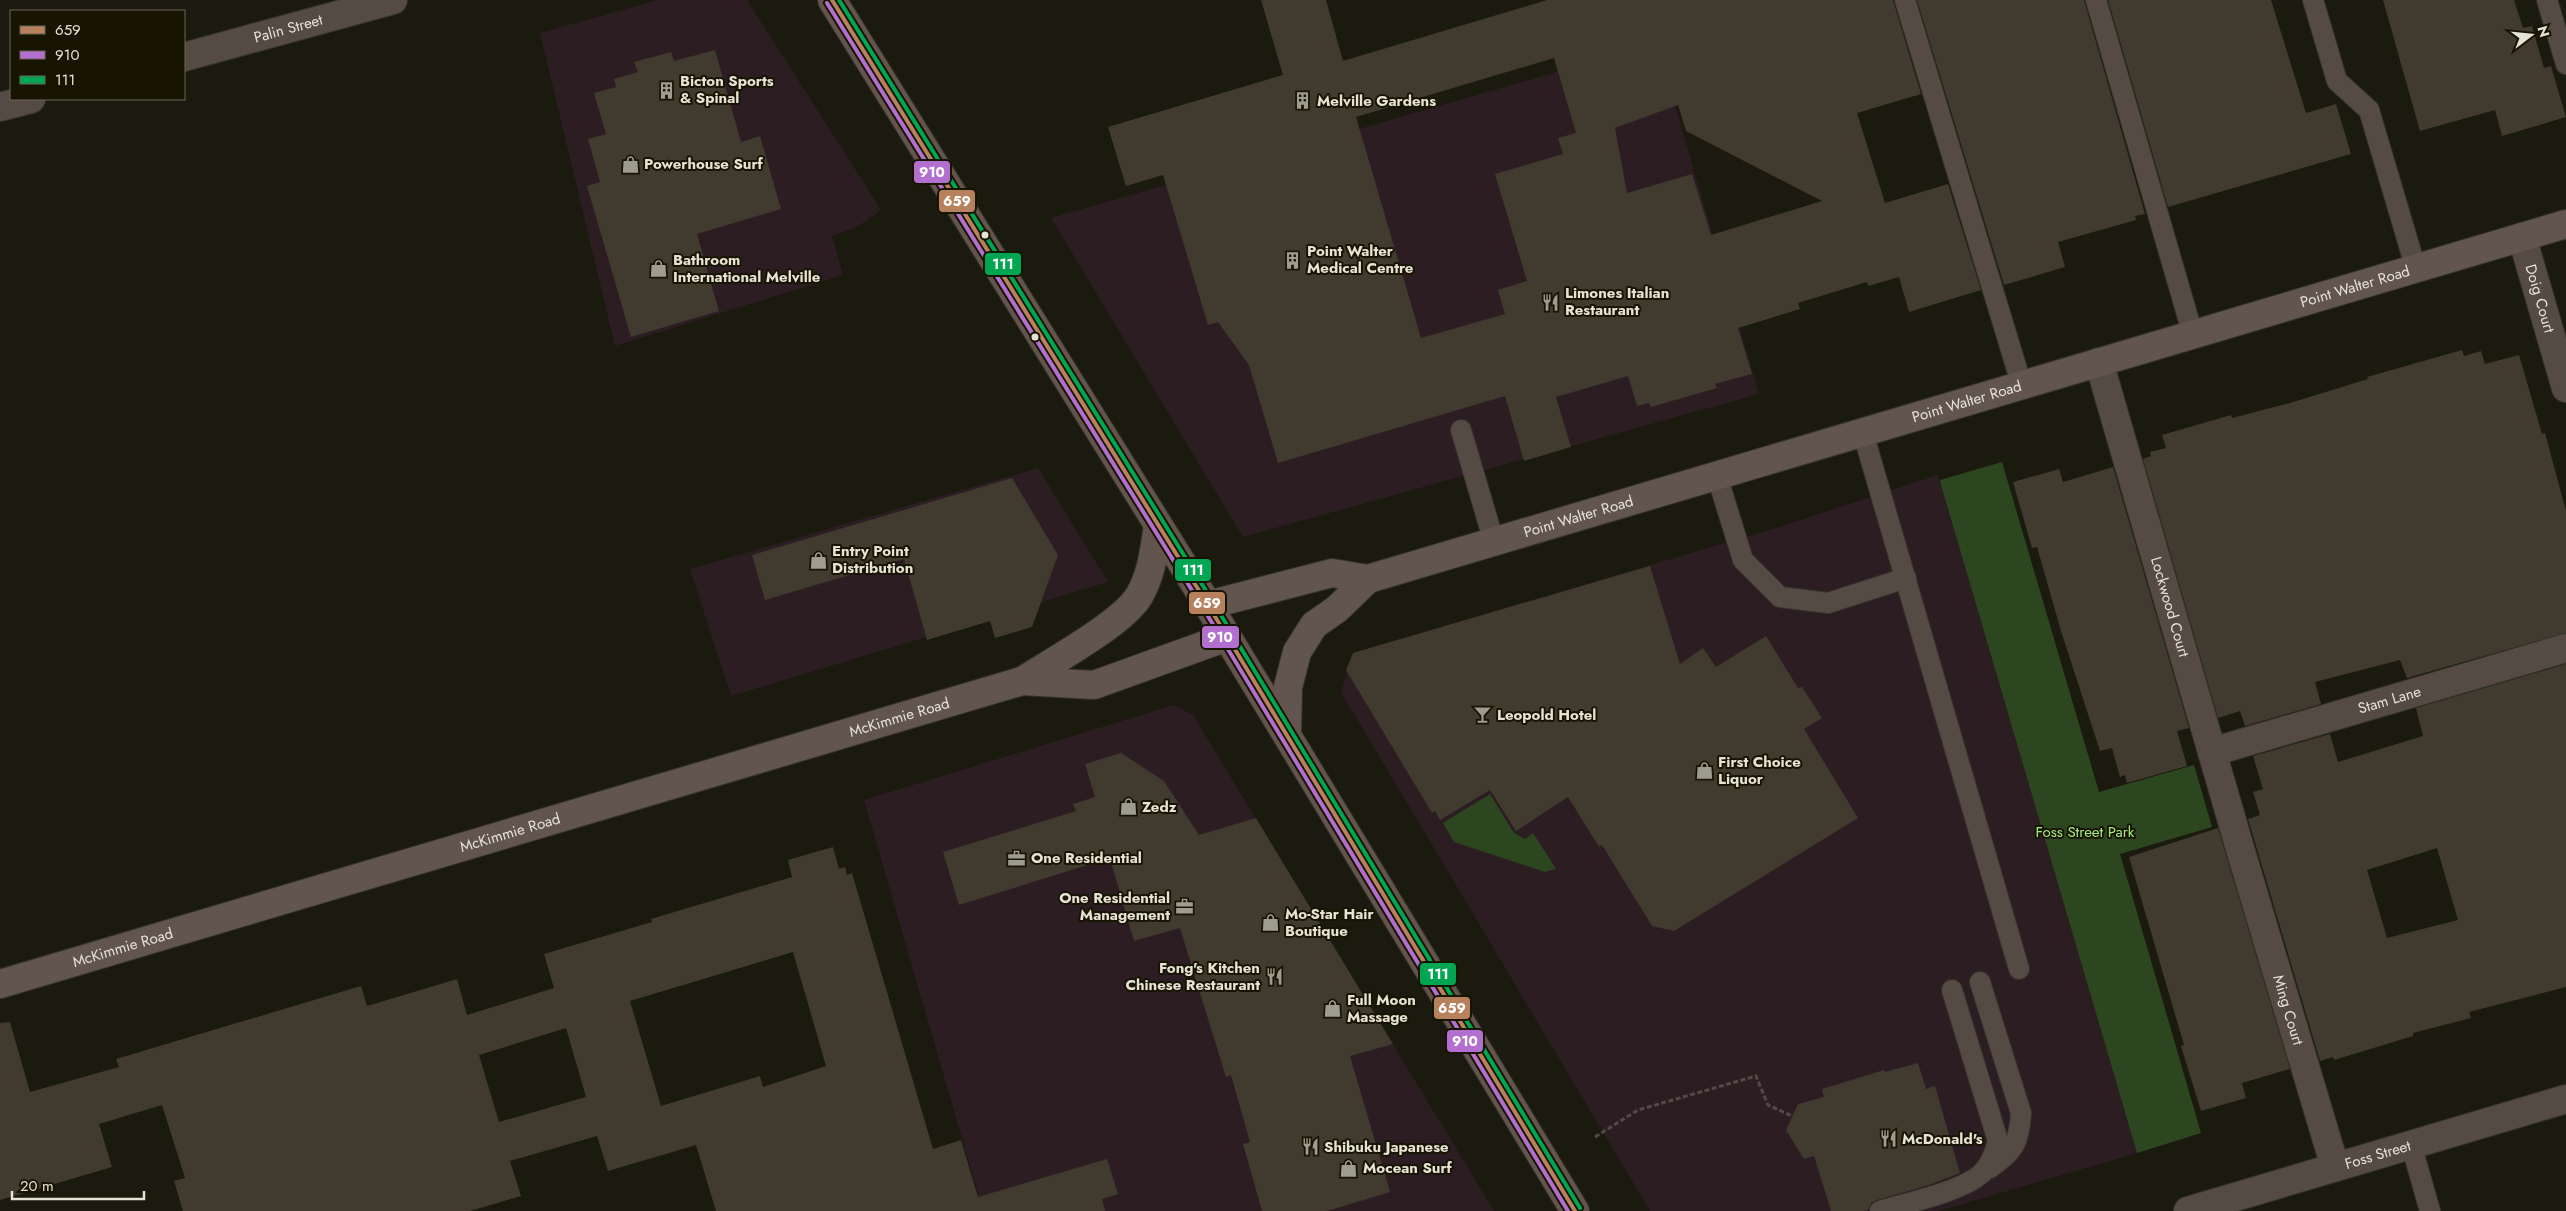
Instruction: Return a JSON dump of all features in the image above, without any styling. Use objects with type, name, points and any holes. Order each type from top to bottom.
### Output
[{"type":"highway","points":[[832,0],[1208,605],[1575,1211]]},
{"type":"main road","name":"Point Walter Road","points":[[1208,605],[1332,572],[1368,579],[2566,224]]},
{"type":"main road","name":"McKimmie Road","points":[[0,984],[1022,681],[1122,616],[1139,597],[1152,567],[1158,526]]},
{"type":"main road","name":"Point Walter Road","points":[[1287,734],[1288,687],[1297,652],[1314,625],[1337,609],[1368,579]]},
{"type":"main road","name":"McKimmie Road","points":[[1022,681],[1094,685],[1227,637]]},
{"type":"street","name":"Palin Street","points":[[185,57],[393,0]]},
{"type":"street","points":[[0,107],[27,100]]},
{"type":"street","name":"Doig Court","points":[[2522,237],[2566,388]]},
{"type":"street","name":"Lockwood Court","points":[[2099,362],[2241,852]]},
{"type":"street","name":"Stam Lane","points":[[2212,752],[2566,648]]},
{"type":"street","name":"Ming Court","points":[[2241,852],[2336,1167]]},
{"type":"street","name":"Foss Street","points":[[2195,1210],[2566,1099]]},
{"type":"lane","points":[[1905,0],[2022,386]]},
{"type":"lane","points":[[2096,0],[2194,335]]},
{"type":"lane","points":[[2313,0],[2337,81],[2369,110],[2416,269]]},
{"type":"lane","points":[[2547,0],[2566,64]]},
{"type":"lane","points":[[1461,430],[1494,542]]},
{"type":"lane","points":[[1863,432],[2019,969]]},
{"type":"lane","points":[[1717,476],[1743,560],[1780,597],[1828,603],[1906,578]]},
{"type":"lane","points":[[1880,1211],[1966,1184],[1982,1174],[2014,1148],[2020,1136],[2021,1113],[1980,982]]},
{"type":"lane","points":[[1952,990],[1998,1140],[1995,1156],[1982,1174]]},
{"type":"lane","points":[[2411,1144],[2430,1211]]},
{"type":"path","points":[[1595,1137],[1638,1110],[1756,1076],[1768,1105],[1792,1116]]},
{"type":"shaded area","points":[[658,0],[747,0],[881,210],[857,227],[832,236],[843,275],[615,346],[540,33]]},
{"type":"shaded area","points":[[1657,43],[1759,394],[1243,537],[1051,218]]},
{"type":"shaded area","points":[[1038,468],[1108,582],[731,696],[690,569]]},
{"type":"shaded area","points":[[1938,475],[2137,1153],[1939,1211],[1650,1211],[1341,692],[1353,653],[1779,527]]},
{"type":"shaded area","points":[[1174,705],[1193,715],[1494,1211],[983,1211],[864,800]]},
{"type":"green space","name":"Foss Street Park","points":[[2002,462],[2099,792],[2194,765],[2212,827],[2120,854],[2201,1133],[2137,1153],[1940,480]]},
{"type":"green space","points":[[1490,794],[1514,833],[1525,839],[1533,833],[1556,869],[1545,872],[1454,842],[1443,823]]},
{"type":"building","points":[[1261,0],[1326,0],[1343,61],[1547,0],[1893,0],[1921,94],[1857,113],[1885,203],[1948,184],[1981,290],[1909,312],[1899,277],[1868,286],[1867,282],[1798,303],[1800,309],[1738,328],[1752,374],[1715,384],[1717,388],[1651,407],[1649,403],[1637,406],[1628,376],[1556,397],[1571,447],[1524,461],[1505,396],[1278,463],[1249,365],[1218,322],[1208,325],[1163,175],[1126,186],[1108,127],[1283,75]],"holes":[[[1554,58],[1576,133],[1558,138],[1563,154],[1495,174],[1527,281],[1498,290],[1505,314],[1421,338],[1356,117]],[[1678,105],[1686,131],[1822,201],[1711,235],[1692,174],[1627,193],[1615,128]]]},
{"type":"building","points":[[1917,0],[2084,0],[2145,214],[2135,216],[2136,220],[2058,242],[2065,267],[2004,285]]},
{"type":"building","points":[[2108,0],[2271,0],[2306,113],[2336,104],[2351,154],[2168,207]]},
{"type":"building","points":[[2383,0],[2514,0],[2523,28],[2532,26],[2544,68],[2551,66],[2566,117],[2502,136],[2495,110],[2420,131]]},
{"type":"building","name":"Bathroom International Melville","points":[[715,50],[741,142],[760,136],[781,209],[697,234],[719,311],[631,337],[587,186],[600,182],[588,139],[606,134],[594,93],[616,87],[614,79],[638,72],[634,62],[671,52],[674,61]]},
{"type":"building","points":[[2462,350],[2464,356],[2481,351],[2485,364],[2519,355],[2542,434],[2545,433],[2566,511],[2566,633],[2407,678],[2400,660],[2315,682],[2321,704],[2245,726],[2240,711],[2218,718],[2143,459],[2151,456],[2150,452],[2166,448],[2162,435],[2231,415],[2232,418],[2290,403],[2368,379],[2367,377]]},
{"type":"building","points":[[2113,467],[2189,728],[2177,731],[2187,766],[2127,783],[2125,775],[2120,777],[2112,748],[2100,751],[2061,631],[2037,547],[2032,548],[2013,482],[2059,469],[2063,482]]},
{"type":"building","points":[[1012,478],[1058,555],[1032,627],[995,638],[990,621],[927,640],[904,559],[765,600],[752,555]]},
{"type":"building","points":[[1650,566],[1680,664],[1703,648],[1716,667],[1766,636],[1798,688],[1802,687],[1822,718],[1804,729],[1858,818],[1674,931],[1652,926],[1602,845],[1599,847],[1568,797],[1516,831],[1490,790],[1440,820],[1435,811],[1432,813],[1346,670],[1353,653]]},
{"type":"building","points":[[2566,664],[2566,987],[2469,1012],[2471,1018],[2413,1033],[2413,1036],[2334,1060],[2333,1057],[2320,1061],[2248,819],[2260,815],[2253,792],[2263,789],[2253,756],[2330,734],[2338,762],[2423,736],[2416,708]],"holes":[[[2437,848],[2458,920],[2387,938],[2367,870]]]},
{"type":"building","points":[[1121,753],[1164,781],[1199,835],[1256,818],[1393,1044],[1350,1056],[1390,1192],[1327,1211],[1262,1211],[1243,1144],[1250,1142],[1231,1075],[1226,1077],[1180,928],[1134,941],[1110,858],[959,905],[943,852],[1076,811],[1073,804],[1095,797],[1085,764]]},
{"type":"building","points":[[2218,828],[2290,1069],[2242,1083],[2246,1098],[2201,1111],[2181,1046],[2184,1045],[2129,857]]},
{"type":"building","points":[[833,847],[839,869],[845,867],[847,875],[852,873],[933,1149],[961,1140],[978,1197],[1107,1159],[1118,1194],[1102,1199],[1105,1211],[716,1211],[696,1145],[608,1171],[597,1136],[510,1161],[521,1196],[470,1211],[183,1211],[174,1181],[185,1178],[162,1105],[99,1124],[112,1167],[0,1200],[0,1023],[10,1022],[30,1092],[119,1067],[116,1059],[361,986],[367,1006],[457,979],[467,1015],[554,988],[544,954],[652,922],[651,919],[792,877],[788,860]],"holes":[[[793,952],[826,1066],[763,1087],[760,1076],[661,1106],[630,1001]],[[566,1028],[586,1097],[499,1122],[479,1055]]]},
{"type":"building","name":"McDonald's","points":[[1918,1063],[1926,1089],[1935,1086],[1960,1173],[1929,1185],[1877,1200],[1871,1203],[1868,1210],[1831,1211],[1814,1156],[1804,1159],[1786,1130],[1798,1104],[1824,1097],[1822,1089],[1884,1070],[1885,1072]]},
{"type":"transit line","name":"659","points":[[832,0],[1208,605],[1575,1211]]},
{"type":"transit line","name":"111","points":[[839,0],[1213,602],[1580,1208]]},
{"type":"transit line","name":"910","points":[[827,3],[1203,608],[1568,1211]]},
{"type":"place","name":"Bicton Sports & Spinal","points":[[666,90]]},
{"type":"place","name":"Melville Gardens","points":[[1303,101]]},
{"type":"place","name":"Powerhouse Surf","points":[[630,164]]},
{"type":"place","name":"Point Walter Medical Centre","points":[[1293,260]]},
{"type":"place","name":"Bathroom International Melville","points":[[659,269]]},
{"type":"place","name":"Limones Italian Restaurant","points":[[1551,302]]},
{"type":"place","name":"Entry Point Distribution","points":[[818,560]]},
{"type":"place","name":"Leopold Hotel","points":[[1483,715]]},
{"type":"place","name":"First Choice Liquor","points":[[1704,771]]},
{"type":"place","name":"Zedz","points":[[1128,807]]},
{"type":"place","name":"One Residential","points":[[1017,858]]},
{"type":"place","name":"One Residential Management","points":[[1184,907]]},
{"type":"place","name":"Mo-Star Hair Boutique","points":[[1271,923]]},
{"type":"place","name":"Fong's Kitchen Chinese Restaurant","points":[[1274,977]]},
{"type":"place","name":"Full Moon Massage","points":[[1333,1009]]},
{"type":"place","name":"McDonald's","points":[[1888,1139]]},
{"type":"place","name":"Shibuku Japanese","points":[[1310,1147]]},
{"type":"place","name":"Mocean Surf","points":[[1349,1168]]}]
